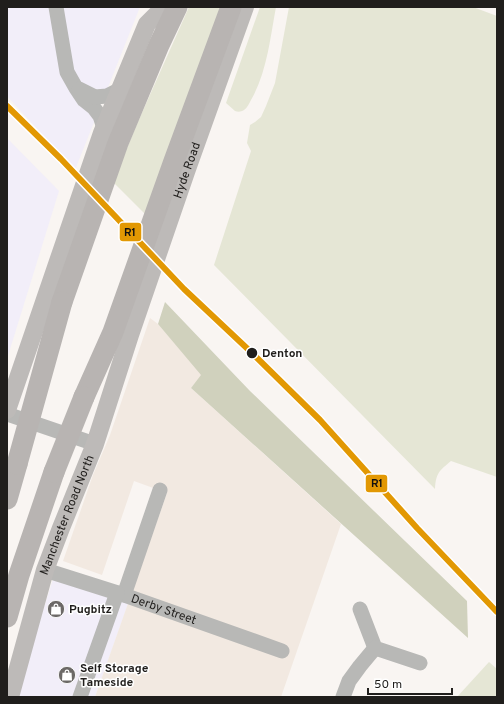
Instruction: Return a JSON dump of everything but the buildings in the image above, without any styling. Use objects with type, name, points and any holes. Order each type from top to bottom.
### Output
[{"type":"highway","points":[[7,499],[108,135],[160,45],[178,7]]},
{"type":"highway","points":[[7,617],[19,575],[54,472],[84,397],[113,332],[180,165],[231,7]]},
{"type":"main road","points":[[7,410],[46,297],[108,135],[119,90],[154,7]]},
{"type":"main road","points":[[147,24],[164,7]]},
{"type":"main road","name":"Hyde Road","points":[[130,335],[180,165],[245,7]]},
{"type":"main road","name":"Manchester Road North","points":[[10,697],[45,570],[95,444],[130,335]]},
{"type":"street","points":[[56,7],[67,72],[84,100],[94,108],[100,116],[108,135]]},
{"type":"street","points":[[76,88],[95,97],[107,96],[119,90]]},
{"type":"street","points":[[7,414],[95,444]]},
{"type":"street","points":[[80,697],[160,490]]},
{"type":"street","name":"Derby Street","points":[[45,570],[120,594],[282,651]]},
{"type":"street","points":[[360,610],[375,648]]},
{"type":"street","points":[[375,648],[420,663]]},
{"type":"street","points":[[343,697],[349,681],[375,648]]},
{"type":"shaded area","points":[[7,7],[140,7],[75,170],[7,96]]},
{"type":"shaded area","points":[[7,138],[59,191],[7,359]]},
{"type":"shaded area","points":[[150,318],[158,324],[202,375],[191,388],[341,524],[281,697],[95,697],[167,493],[134,481],[102,575],[63,561],[93,475],[110,435]]},
{"type":"shaded area","points":[[54,576],[128,604],[95,697],[19,697],[22,676]]},
{"type":"green space","points":[[189,7],[222,7],[147,216],[113,182]]},
{"type":"green space","points":[[260,7],[276,7],[267,55],[261,78],[249,104],[243,111],[235,111],[226,103]]},
{"type":"green space","points":[[289,7],[473,7],[497,16],[497,477],[451,461],[437,476],[435,489],[214,265],[251,151],[247,143],[250,125],[261,117],[275,83]]},
{"type":"green space","points":[[165,302],[250,391],[467,601],[468,638],[191,388],[201,375],[158,324]]},
{"type":"green space","points":[[489,662],[497,669],[497,697],[457,697]]},
{"type":"transit line","name":"R1","points":[[7,106],[61,159],[184,289],[320,420],[417,528],[497,612]]},
{"type":"place","name":"Denton","points":[[252,353]]},
{"type":"place","name":"Pugbitz","points":[[56,609]]},
{"type":"place","name":"Self Storage Tameside","points":[[67,675]]}]
